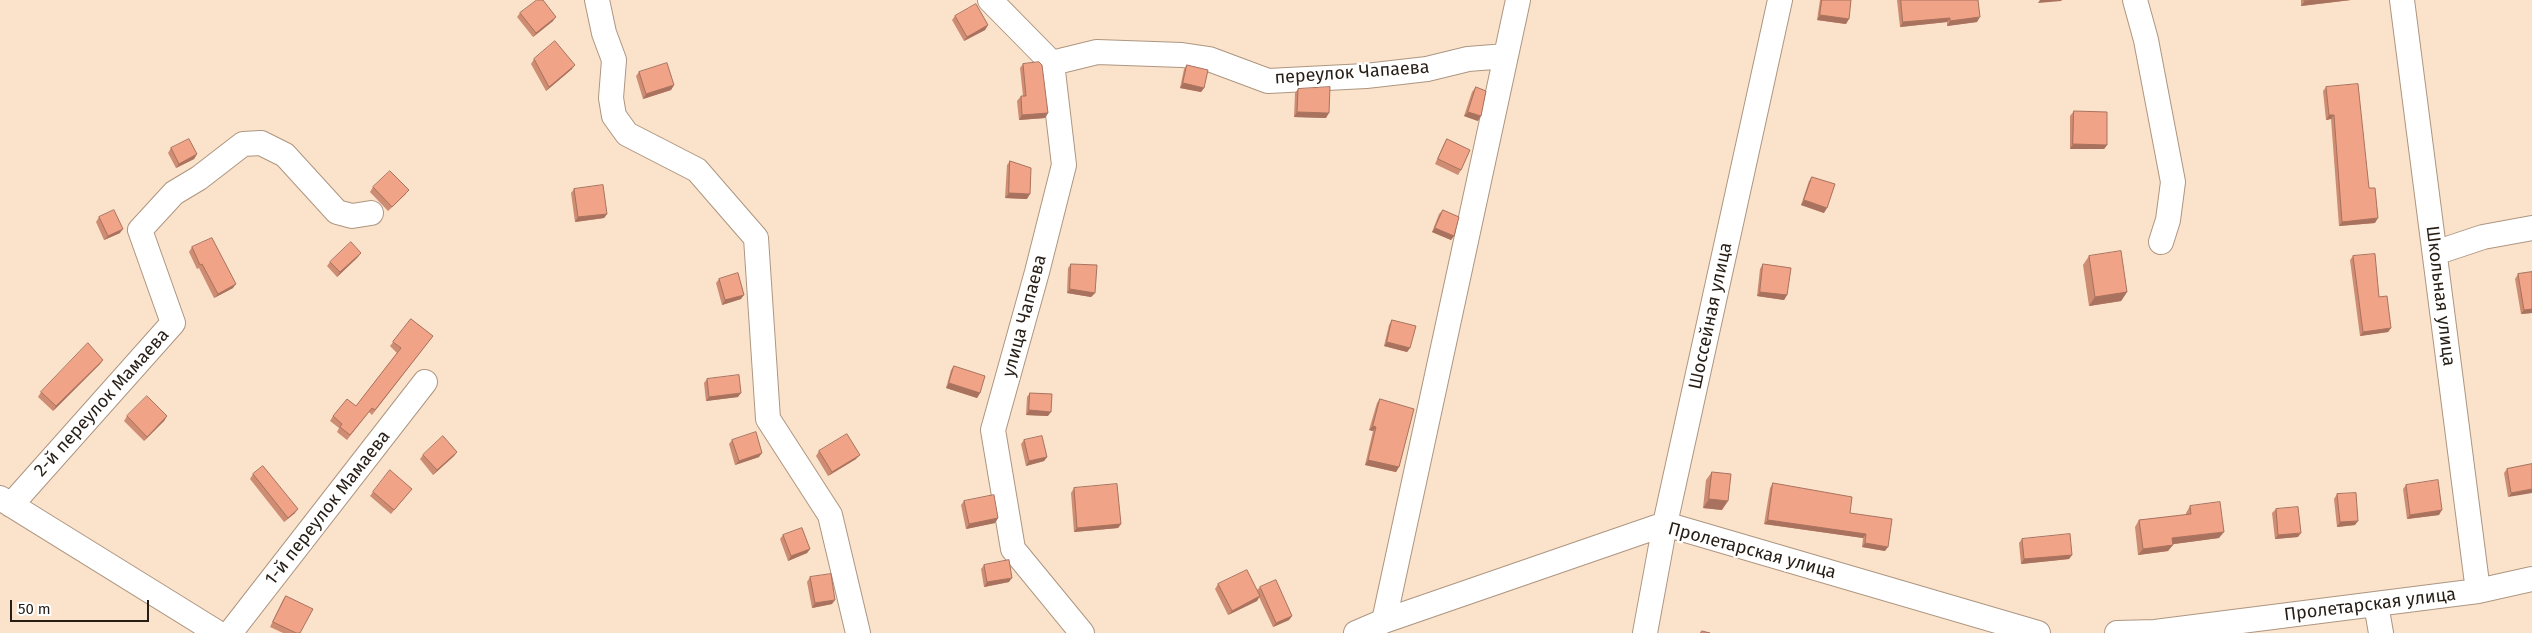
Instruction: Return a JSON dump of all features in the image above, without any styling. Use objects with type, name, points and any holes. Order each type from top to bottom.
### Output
[{"type":"street","points":[[597,0],[604,33],[614,60],[611,98],[614,116],[627,134],[697,170],[756,238],[768,419],[830,515],[858,633]]},
{"type":"street","points":[[990,0],[1052,63]]},
{"type":"street","points":[[1384,621],[1518,0]]},
{"type":"street","name":"Шоссейная улица","points":[[1645,633],[1665,524],[1780,0]]},
{"type":"street","points":[[2135,0],[2146,40],[2173,182],[2168,220],[2161,242]]},
{"type":"street","name":"Школьная улица","points":[[2402,0],[2478,592]]},
{"type":"street","name":"переулок Чапаева","points":[[1052,63],[1097,52],[1182,55],[1208,59],[1268,81],[1374,75],[1427,69],[1468,59],[1506,56]]},
{"type":"street","name":"улица Чапаева","points":[[1052,63],[1064,165],[1037,272],[993,430],[1013,549],[1082,633]]},
{"type":"street","name":"2-й переулок Мамаева","points":[[6,502],[174,323],[140,230],[174,193],[244,144],[261,143],[285,155],[337,212],[352,216],[371,213]]},
{"type":"street","points":[[2435,253],[2483,237],[2532,228]]},
{"type":"street","name":"1-й переулок Мамаева","points":[[230,633],[425,382]]},
{"type":"street","points":[[6,502],[218,633]]},
{"type":"street","name":"Пролетарская улица","points":[[1356,633],[1384,621],[1665,524],[2038,633]]},
{"type":"street","name":"Пролетарская улица","points":[[2117,633],[2155,632],[2478,592],[2532,579]]},
{"type":"street","points":[[2376,604],[2381,633]]},
{"type":"building","points":[[537,0],[543,0],[556,17],[536,33],[520,13]]},
{"type":"building","points":[[1822,0],[1851,0],[1849,19],[1820,15]]},
{"type":"building","points":[[1901,0],[1978,0],[1980,17],[1950,21],[1950,18],[1903,22]]},
{"type":"building","points":[[976,4],[988,25],[967,37],[955,16]]},
{"type":"building","points":[[555,41],[575,65],[549,87],[534,59]]},
{"type":"building","points":[[1039,62],[1042,65],[1048,113],[1022,115],[1021,96],[1026,96],[1023,64]]},
{"type":"building","points":[[667,63],[674,85],[646,94],[639,72]]},
{"type":"building","points":[[1187,65],[1208,70],[1204,88],[1183,83]]},
{"type":"building","points":[[2358,84],[2369,188],[2375,188],[2378,218],[2342,222],[2334,115],[2329,115],[2326,87]]},
{"type":"building","points":[[1330,87],[1329,113],[1297,112],[1298,89]]},
{"type":"building","points":[[1476,87],[1486,91],[1481,116],[1468,112]]},
{"type":"building","points":[[2074,111],[2107,112],[2107,145],[2073,144]]},
{"type":"building","points":[[189,139],[197,154],[179,164],[171,148]]},
{"type":"building","points":[[1447,139],[1470,150],[1461,170],[1438,159]]},
{"type":"building","points":[[1010,161],[1031,168],[1030,194],[1009,193]]},
{"type":"building","points":[[390,171],[409,190],[392,207],[373,187]]},
{"type":"building","points":[[1812,177],[1835,184],[1827,208],[1804,200]]},
{"type":"building","points":[[603,185],[607,214],[578,217],[574,189]]},
{"type":"building","points":[[114,210],[123,229],[108,236],[99,217]]},
{"type":"building","points":[[1443,210],[1459,217],[1454,236],[1435,228]]},
{"type":"building","points":[[212,238],[236,284],[218,294],[202,264],[200,265],[192,247]]},
{"type":"building","points":[[351,242],[361,253],[340,272],[330,262]]},
{"type":"building","points":[[2121,251],[2127,292],[2095,297],[2089,256]]},
{"type":"building","points":[[2375,254],[2379,297],[2387,296],[2391,328],[2363,332],[2353,256]]},
{"type":"building","points":[[1071,264],[1097,265],[1095,293],[1070,289]]},
{"type":"building","points":[[1763,264],[1791,268],[1787,295],[1760,292]]},
{"type":"building","points":[[2532,272],[2532,309],[2524,310],[2518,274]]},
{"type":"building","points":[[738,273],[744,295],[725,300],[719,279]]},
{"type":"building","points":[[411,319],[433,336],[375,410],[372,408],[350,435],[340,427],[342,424],[333,416],[347,399],[356,406],[401,348],[393,342]]},
{"type":"building","points":[[1392,320],[1416,326],[1410,348],[1387,342]]},
{"type":"building","points":[[88,343],[103,360],[56,406],[41,392]]},
{"type":"building","points":[[954,366],[985,376],[980,393],[949,383]]},
{"type":"building","points":[[739,375],[741,393],[709,397],[707,379]]},
{"type":"building","points":[[1030,393],[1052,394],[1051,412],[1029,410]]},
{"type":"building","points":[[147,396],[167,416],[147,437],[127,416]]},
{"type":"building","points":[[1380,399],[1414,409],[1399,467],[1368,460],[1376,427],[1373,426]]},
{"type":"building","points":[[756,432],[762,453],[739,461],[732,440]]},
{"type":"building","points":[[847,434],[860,455],[832,472],[819,451]]},
{"type":"building","points":[[443,436],[457,452],[437,470],[423,455]]},
{"type":"building","points":[[1042,436],[1047,457],[1029,461],[1024,440]]},
{"type":"building","points":[[2532,464],[2532,489],[2511,493],[2507,469]]},
{"type":"building","points":[[263,466],[298,509],[288,518],[253,474]]},
{"type":"building","points":[[390,470],[412,489],[394,510],[373,492]]},
{"type":"building","points":[[1712,472],[1731,474],[1728,501],[1709,499]]},
{"type":"building","points":[[2438,480],[2442,510],[2410,515],[2406,485]]},
{"type":"building","points":[[1773,483],[1852,497],[1850,513],[1892,519],[1888,547],[1865,543],[1866,534],[1768,520]]},
{"type":"building","points":[[1117,484],[1121,524],[1077,528],[1074,488]]},
{"type":"building","points":[[2356,493],[2358,521],[2340,522],[2337,494]]},
{"type":"building","points":[[994,495],[998,518],[969,524],[964,501]]},
{"type":"building","points":[[2220,502],[2224,532],[2172,538],[2173,545],[2143,549],[2139,520],[2191,514],[2190,506]]},
{"type":"building","points":[[2298,507],[2301,533],[2278,535],[2276,509]]},
{"type":"building","points":[[802,528],[810,549],[791,556],[783,535]]},
{"type":"building","points":[[2070,534],[2072,555],[2024,559],[2022,539]]},
{"type":"building","points":[[1009,560],[1012,578],[987,582],[984,565]]},
{"type":"building","points":[[1247,570],[1260,596],[1232,611],[1218,584]]},
{"type":"building","points":[[831,574],[835,600],[815,603],[810,577]]},
{"type":"building","points":[[1276,580],[1292,616],[1276,623],[1260,587]]},
{"type":"building","points":[[286,596],[313,609],[300,633],[296,633],[273,622]]}]
